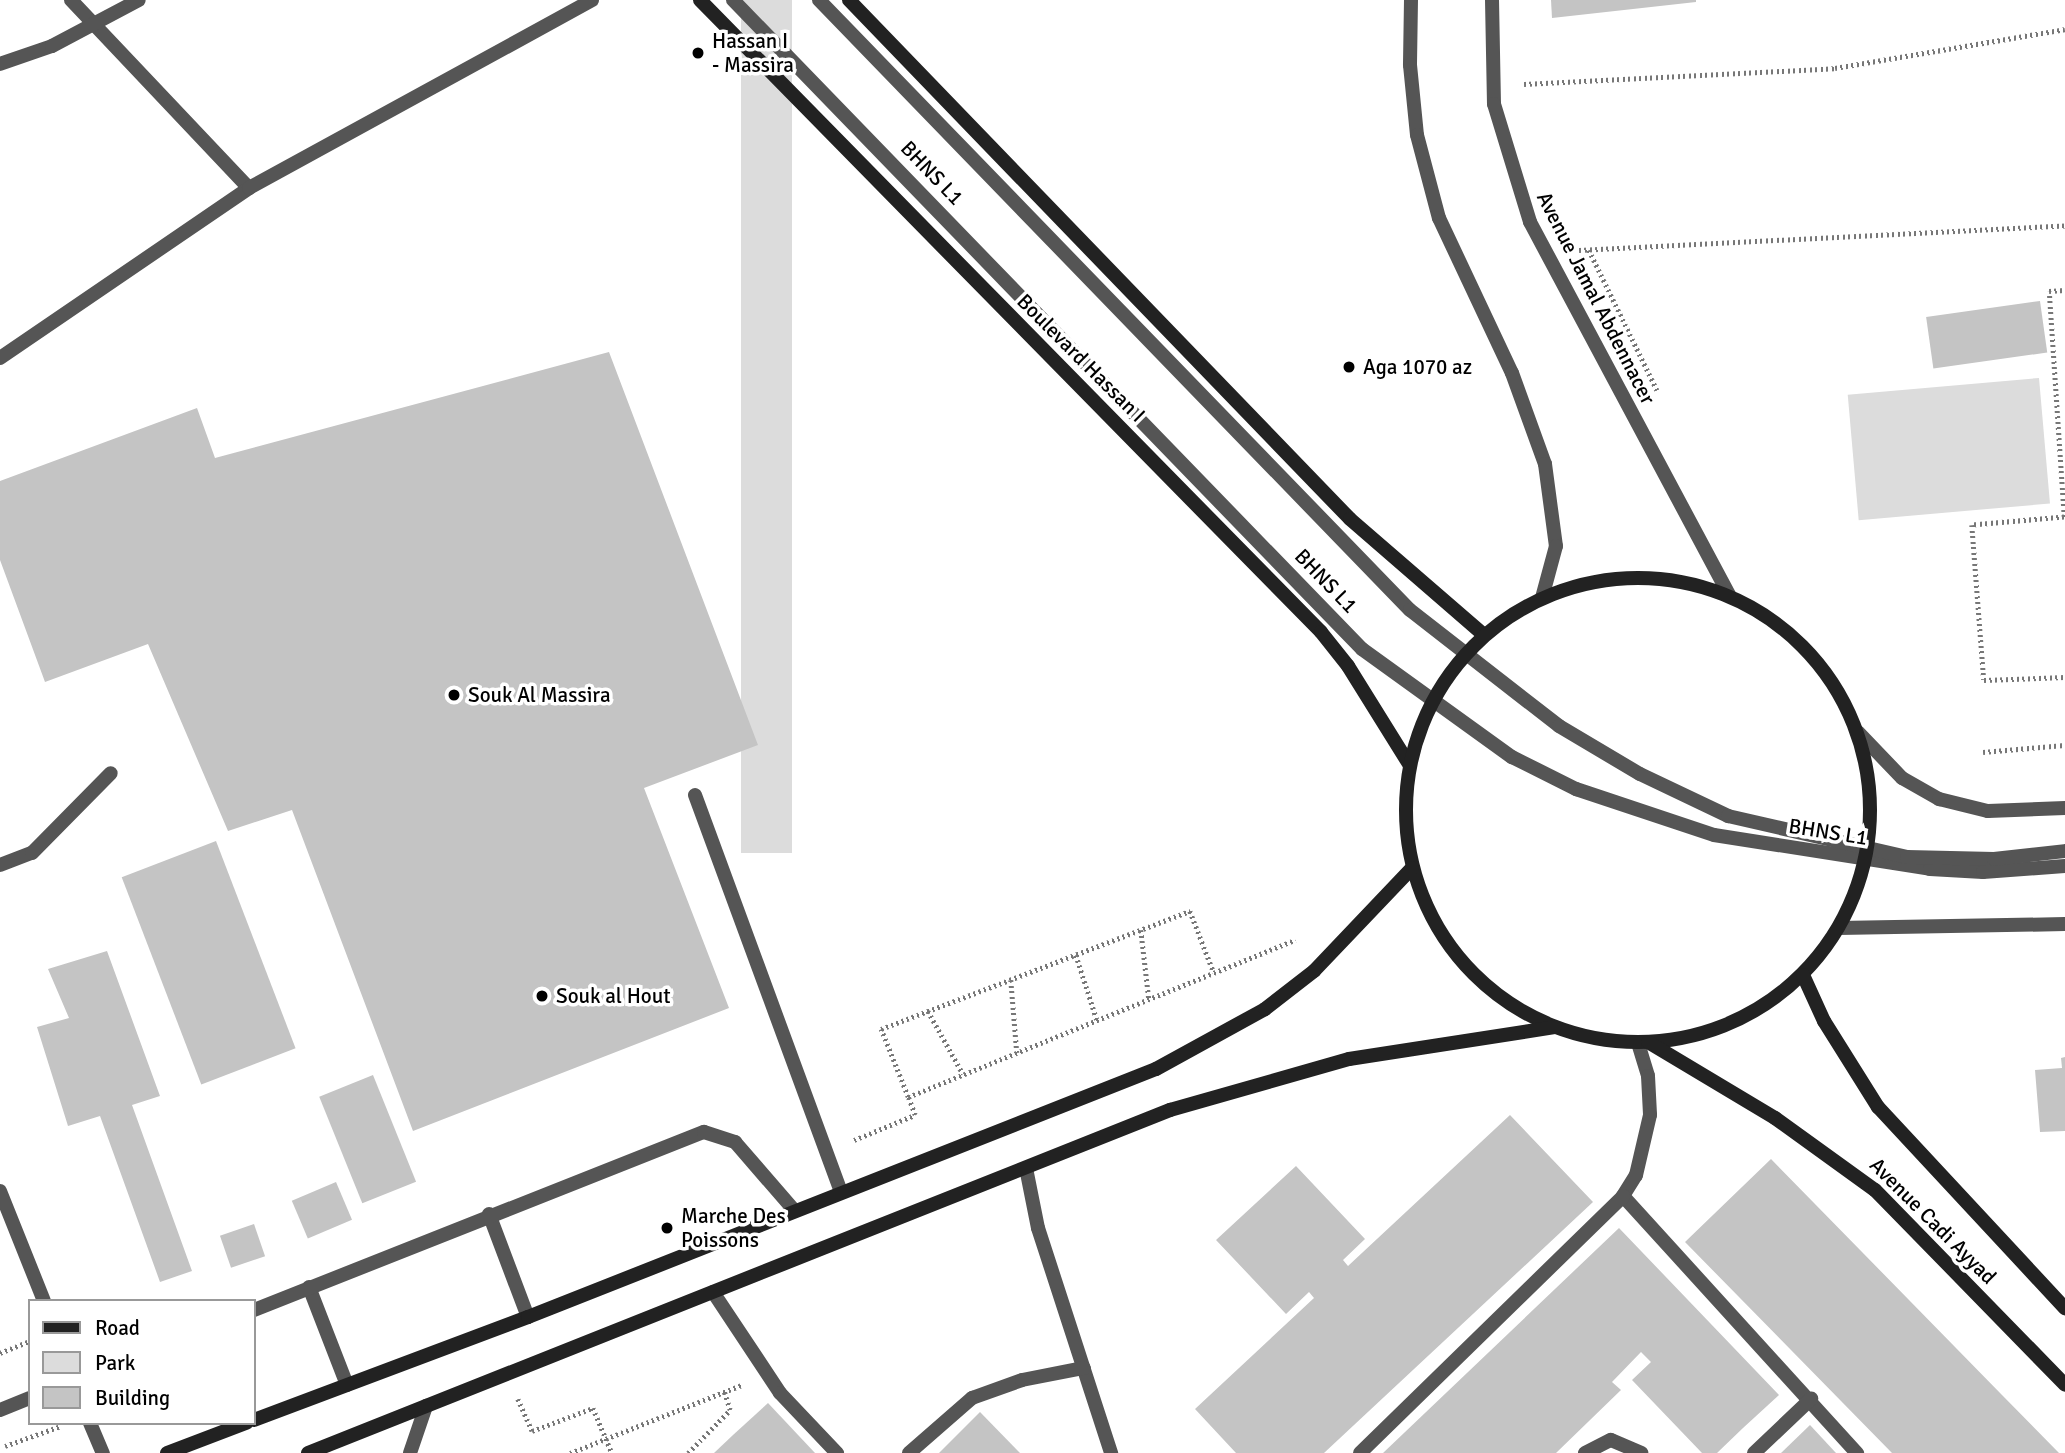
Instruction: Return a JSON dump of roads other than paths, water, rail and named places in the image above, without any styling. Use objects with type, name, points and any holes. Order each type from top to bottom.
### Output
[{"type":"main road","name":"Boulevard Hassan I","points":[[700,0],[1321,632],[1348,666],[1409,764]]},
{"type":"main road","points":[[849,0],[1350,519],[1484,635]]},
{"type":"main road","points":[[1667,579],[1729,595],[1784,628],[1819,666],[1858,732],[1870,780],[1866,853],[1839,928],[1803,975],[1770,1003],[1732,1023],[1691,1037],[1643,1042],[1595,1038],[1555,1027],[1491,989],[1442,935],[1412,868],[1405,817],[1409,764],[1433,702],[1465,652],[1484,635],[1542,598],[1604,580],[1667,579]]},
{"type":"main road","points":[[256,1419],[528,1317],[841,1191],[1156,1069],[1212,1042],[1314,971],[1412,868]]},
{"type":"main road","name":"Avenue Cadi Ayyad","points":[[1803,975],[1824,1021],[1878,1107],[2065,1308]]},
{"type":"main road","points":[[308,1453],[1170,1110],[1255,1083],[1395,1049],[1555,1027]]},
{"type":"main road","name":"Avenue Cadi Ayyad","points":[[1643,1042],[1775,1118],[1854,1172],[1905,1218],[2065,1385]]},
{"type":"main road","points":[[167,1453],[241,1425]]},
{"type":"street","points":[[71,0],[249,188]]},
{"type":"street","points":[[0,64],[94,24],[139,0]]},
{"type":"street","points":[[0,358],[249,188],[592,0]]},
{"type":"street","name":"BHNS L1","points":[[733,0],[1362,649],[1512,757],[1576,789],[1714,835],[1907,857],[1994,859],[2065,851]]},
{"type":"street","name":"BHNS L1","points":[[819,0],[1410,610],[1559,726],[1640,774],[1728,816],[1866,853],[1983,872],[2065,866]]},
{"type":"street","points":[[1411,0],[1410,65],[1417,135],[1440,218],[1512,373],[1545,464],[1556,546],[1542,598]]},
{"type":"street","name":"Avenue Jamal Abdennacer","points":[[1492,0],[1494,86],[1510,162],[1530,222],[1729,595]]},
{"type":"street","points":[[1858,732],[1902,778],[1939,799],[1988,811],[2065,808]]},
{"type":"street","points":[[0,865],[32,853],[111,773]]},
{"type":"street","points":[[695,795],[841,1191]]},
{"type":"street","points":[[1839,928],[2065,924]]},
{"type":"street","points":[[1360,1453],[1623,1196],[1636,1175],[1650,1115],[1643,1042]]},
{"type":"street","points":[[256,1309],[489,1214],[704,1132],[735,1142],[794,1210]]},
{"type":"street","points":[[1026,1168],[1038,1228],[1111,1453]]},
{"type":"street","points":[[0,1191],[43,1299]]},
{"type":"street","points":[[1623,1196],[1811,1399],[1857,1453]]},
{"type":"street","points":[[489,1214],[528,1317]]},
{"type":"street","points":[[309,1287],[347,1385]]},
{"type":"street","points":[[713,1292],[768,1375],[837,1453]]},
{"type":"street","points":[[909,1453],[972,1398],[1022,1380],[1084,1368]]},
{"type":"street","points":[[0,1410],[28,1399]]},
{"type":"street","points":[[1754,1453],[1811,1399]]},
{"type":"street","points":[[410,1453],[426,1406]]},
{"type":"street","points":[[91,1425],[103,1453]]},
{"type":"street","points":[[1585,1453],[1611,1440],[1641,1453]]},
{"type":"place","name":"Hassan I - Massira","points":[[698,53]]},
{"type":"place","name":"Aga 1070 az","points":[[1349,367]]},
{"type":"place","name":"Souk Al Massira","points":[[454,695]]},
{"type":"place","name":"Souk al Hout","points":[[542,996]]},
{"type":"place","name":"Marche Des Poissons","points":[[667,1228]]}]
